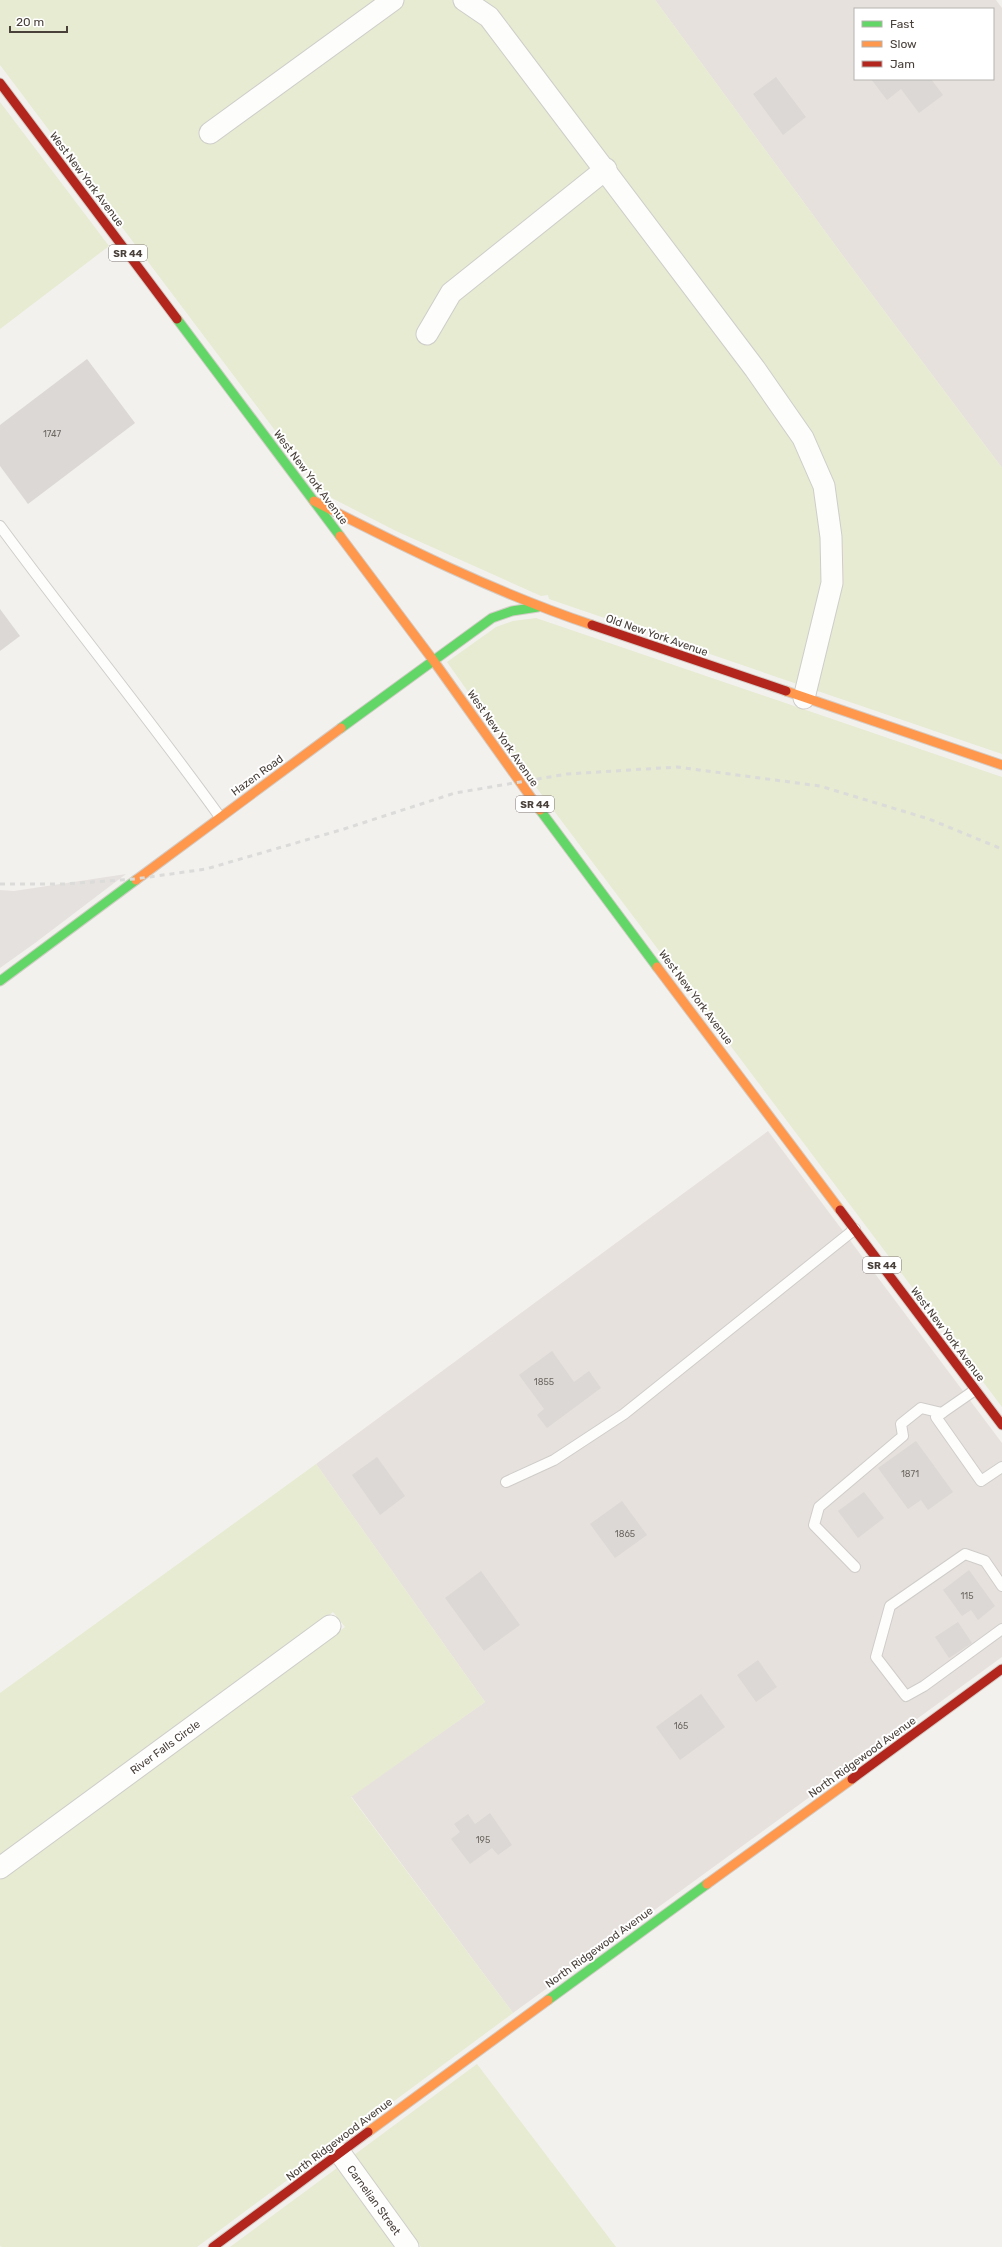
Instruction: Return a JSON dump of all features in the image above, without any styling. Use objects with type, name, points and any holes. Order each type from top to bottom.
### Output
[{"type":"street","points":[[210,133],[393,0]]},
{"type":"street","points":[[464,0],[489,17],[606,169],[755,369],[803,438],[824,486],[831,537],[832,583],[804,698]]},
{"type":"street","name":"West New York Avenue","points":[[0,83],[432,660],[518,781],[1002,1425]]},
{"type":"street","points":[[427,334],[451,293],[606,169]]},
{"type":"street","name":"Old New York Avenue","points":[[314,501],[390,540],[538,607],[1002,765]]},
{"type":"street","name":"Hazen Road","points":[[0,981],[432,660],[492,618],[512,611],[538,607]]},
{"type":"street","name":"River Falls Circle","points":[[0,1868],[330,1626]]},
{"type":"street","name":"North Ridgewood Avenue","points":[[213,2247],[640,1930],[757,1848],[1002,1669]]},
{"type":"street","name":"Carnelian Street","points":[[340,2153],[408,2247]]},
{"type":"lane","points":[[0,526],[80,633],[177,756],[220,817]]},
{"type":"lane","points":[[506,1482],[554,1460],[624,1414],[855,1229]]},
{"type":"lane","points":[[975,1390],[936,1417],[981,1482],[1002,1467]]},
{"type":"lane","points":[[855,1567],[814,1525],[819,1508],[902,1436],[901,1424],[921,1408],[942,1413]]},
{"type":"lane","points":[[1002,1586],[985,1561],[965,1554],[890,1606],[876,1657],[906,1696],[924,1686],[1002,1629]]},
{"type":"shaded area","points":[[655,0],[996,0],[1002,8],[1002,468],[849,264]]},
{"type":"shaded area","points":[[126,874],[0,968],[0,890],[14,891]]},
{"type":"shaded area","points":[[768,1131],[1002,1443],[1002,1657],[513,2013],[351,1796],[485,1702],[316,1464]]},
{"type":"green space","points":[[0,0],[655,0],[849,264],[1002,468],[1002,754],[549,599],[548,595],[541,596],[396,531],[322,493],[0,65]]},
{"type":"green space","points":[[0,102],[109,246],[0,329]]},
{"type":"green space","points":[[536,618],[1002,777],[1002,1407],[527,775],[447,662],[496,627],[513,621]]},
{"type":"green space","points":[[316,1464],[485,1702],[351,1797],[513,2013],[197,2247],[2,2247],[0,2246],[0,1880],[345,1627],[333,1612],[0,1856],[0,1693]]},
{"type":"green space","points":[[477,2064],[616,2247],[421,2247],[354,2155]]},
{"type":"green space","points":[[337,2168],[394,2247],[230,2247]]},
{"type":"building","points":[[776,77],[806,117],[783,135],[753,94]]},
{"type":"building","points":[[872,80],[932,80],[943,95],[919,113],[901,89],[887,100]]},
{"type":"building","points":[[87,359],[135,423],[28,504],[0,466],[0,425]]},
{"type":"building","points":[[0,609],[20,636],[0,651]]},
{"type":"building","points":[[552,1351],[574,1382],[589,1371],[601,1388],[547,1428],[537,1415],[544,1409],[519,1375]]},
{"type":"building","points":[[916,1441],[953,1492],[928,1510],[921,1500],[908,1509],[878,1468]]},
{"type":"building","points":[[377,1457],[405,1496],[380,1515],[352,1475]]},
{"type":"building","points":[[864,1492],[884,1518],[858,1538],[838,1511]]},
{"type":"building","points":[[622,1501],[647,1535],[615,1558],[590,1524]]},
{"type":"building","points":[[969,1570],[995,1606],[978,1620],[971,1610],[962,1616],[943,1590]]},
{"type":"building","points":[[481,1571],[520,1625],[484,1651],[445,1598]]},
{"type":"building","points":[[958,1622],[972,1643],[949,1658],[935,1637]]},
{"type":"building","points":[[758,1660],[777,1687],[756,1702],[737,1675]]},
{"type":"building","points":[[701,1694],[725,1727],[680,1760],[656,1727]]},
{"type":"building","points":[[490,1813],[512,1845],[498,1855],[492,1848],[470,1864],[451,1839],[460,1832],[454,1824],[468,1814],[475,1824]]},
{"type":"railway","points":[[0,884],[64,884],[135,879],[206,869],[344,829],[455,793],[567,774],[677,767],[820,786],[929,819],[1002,849]]},
{"type":"traffic: fast","points":[[177,319],[340,536]]},
{"type":"traffic: fast","points":[[341,728],[492,618],[512,611],[538,607]]},
{"type":"traffic: fast","points":[[540,810],[657,967]]},
{"type":"traffic: fast","points":[[0,981],[136,880]]},
{"type":"traffic: fast","points":[[548,2000],[707,1884]]},
{"type":"traffic: slow","points":[[314,501],[416,552],[486,584],[521,599],[592,625]]},
{"type":"traffic: slow","points":[[340,536],[433,660],[540,810]]},
{"type":"traffic: slow","points":[[786,691],[1002,765]]},
{"type":"traffic: slow","points":[[136,880],[341,728]]},
{"type":"traffic: slow","points":[[657,967],[840,1210]]},
{"type":"traffic: slow","points":[[707,1884],[852,1779]]},
{"type":"traffic: slow","points":[[368,2132],[548,2000]]},
{"type":"traffic: jam","points":[[0,83],[177,319]]},
{"type":"traffic: jam","points":[[592,625],[786,691]]},
{"type":"traffic: jam","points":[[840,1210],[1002,1425]]},
{"type":"traffic: jam","points":[[852,1779],[1002,1669]]},
{"type":"traffic: jam","points":[[213,2247],[368,2132]]}]
